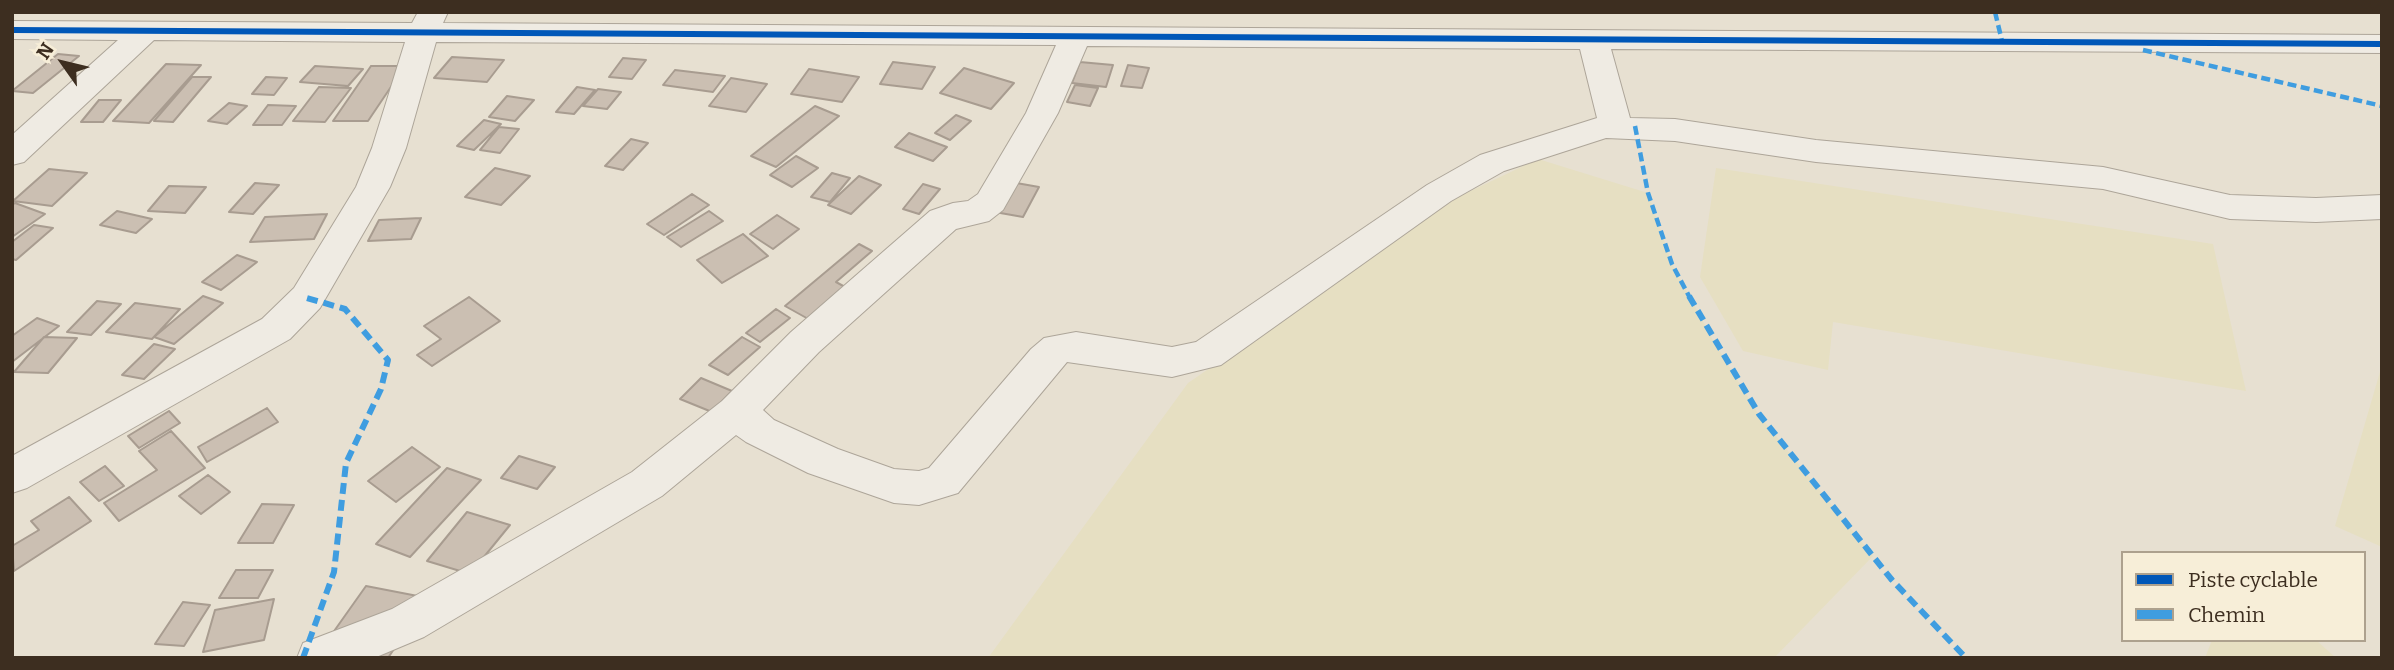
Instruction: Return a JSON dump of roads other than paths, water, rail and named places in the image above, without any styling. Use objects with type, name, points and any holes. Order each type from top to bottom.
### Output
[{"type":"street","points":[[1115,36],[1143,12]]},
{"type":"street","points":[[12,476],[276,328],[307,298],[373,187],[390,148],[428,22]]},
{"type":"street","points":[[12,30],[146,31],[428,22],[748,23],[1115,36],[1450,25],[1593,39],[1643,26],[2382,44]]},
{"type":"street","points":[[12,154],[146,31]]},
{"type":"street","points":[[320,658],[408,623],[648,484],[736,412],[805,342],[943,220],[953,215],[977,212],[991,202],[1042,113],[1076,36]]},
{"type":"street","points":[[1593,39],[1616,125]]},
{"type":"street","points":[[736,412],[760,430],[823,461],[894,486],[919,488],[943,481],[1045,359],[1058,348],[1076,347],[1172,362],[1207,355],[1439,192],[1492,163],[1584,131],[1616,125],[1675,130],[1816,151],[2103,178],[2230,207],[2382,207]]}]
